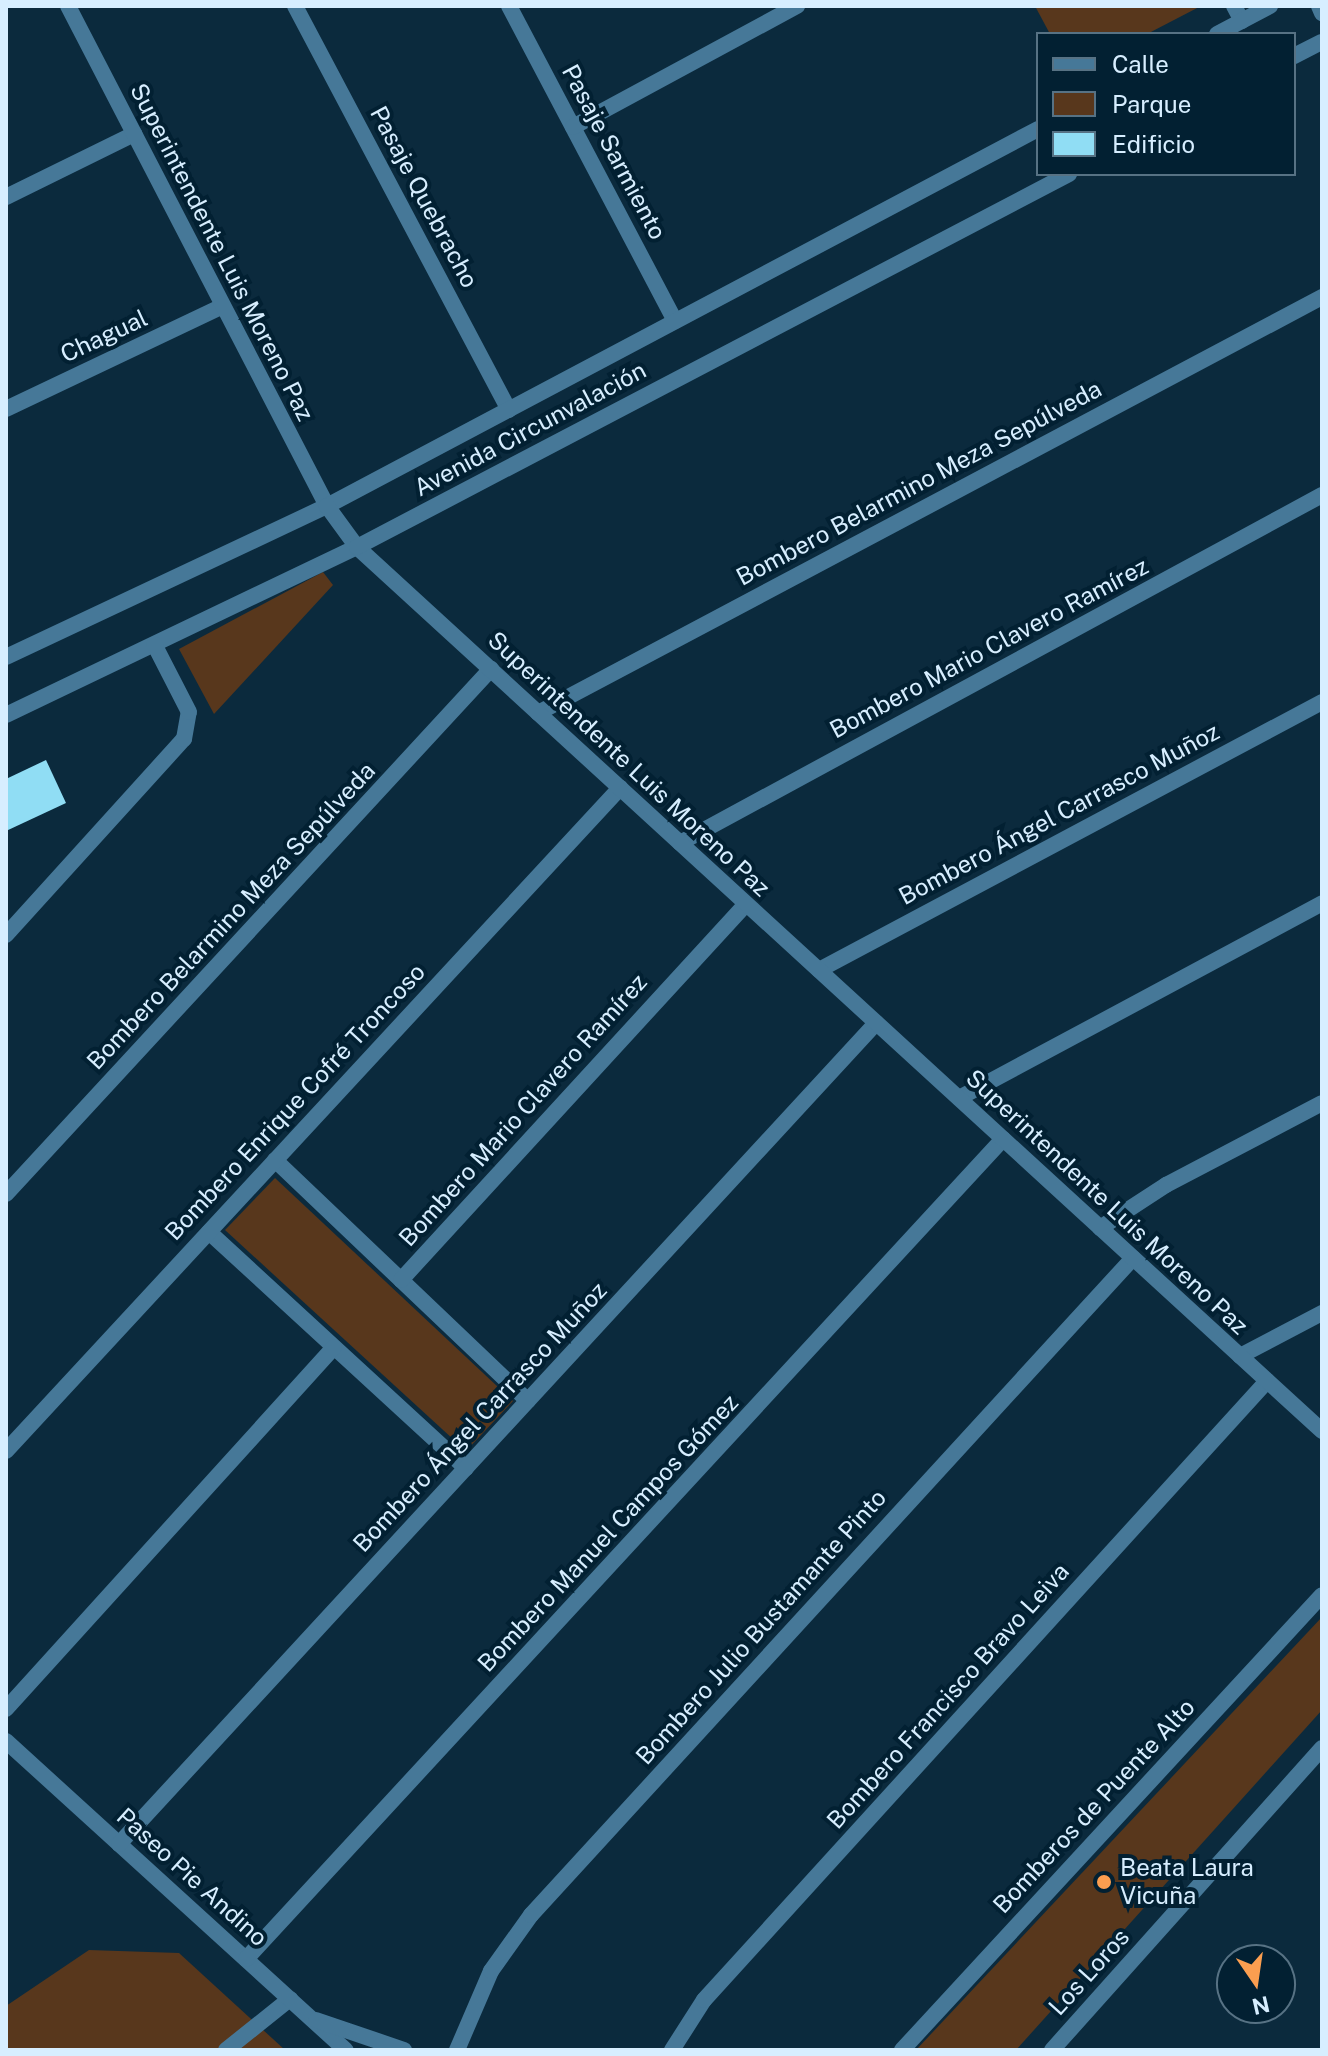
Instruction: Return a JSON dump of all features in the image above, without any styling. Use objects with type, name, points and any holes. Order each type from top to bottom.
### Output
[{"type":"street","name":"Superintendente Luis Moreno Paz","points":[[68,6],[327,506],[357,547],[1322,1431]]},
{"type":"street","name":"Pasaje Quebracho","points":[[295,6],[509,410]]},
{"type":"street","name":"Pasaje Sarmiento","points":[[509,6],[675,321]]},
{"type":"street","points":[[573,127],[797,6]]},
{"type":"street","points":[[1219,32],[1238,14],[1270,6]]},
{"type":"street","points":[[1319,6],[1322,13]]},
{"type":"street","points":[[1296,55],[1322,42]]},
{"type":"street","name":"Avenida Circunvalación","points":[[6,657],[327,506],[1036,130]]},
{"type":"street","points":[[6,197],[134,134]]},
{"type":"street","name":"Avenida Circunvalación","points":[[6,715],[357,547],[1065,176]]},
{"type":"street","name":"Bombero Belarmino Meza Sepúlveda","points":[[538,713],[1322,297]]},
{"type":"street","name":"Chagual","points":[[6,409],[223,306]]},
{"type":"street","name":"Bombero Mario Clavero Ramírez","points":[[680,843],[1322,495]]},
{"type":"street","points":[[6,935],[184,739],[189,712],[154,644]]},
{"type":"street","name":"Bombero Belarmino Meza Sepúlveda","points":[[6,1194],[491,669]]},
{"type":"street","name":"Bombero Ángel Carrasco Muñoz","points":[[819,970],[1322,702]]},
{"type":"street","name":"Bombero Enrique Cofré Troncoso","points":[[6,1451],[620,788]]},
{"type":"street","points":[[959,1098],[1322,903]]},
{"type":"street","name":"Bombero Mario Clavero Ramírez","points":[[401,1280],[746,904]]},
{"type":"street","name":"Bombero Ángel Carrasco Muñoz","points":[[119,1844],[876,1023]]},
{"type":"street","points":[[1100,1228],[1166,1185],[1322,1103]]},
{"type":"street","name":"Bombero Manuel Campos Gómez","points":[[246,1959],[1003,1139]]},
{"type":"street","points":[[275,1160],[528,1401]]},
{"type":"street","points":[[209,1232],[466,1468]]},
{"type":"street","name":"Bombero Julio Bustamante Pinto","points":[[457,2050],[491,1971],[531,1915],[1133,1258]]},
{"type":"street","points":[[1240,1356],[1322,1313]]},
{"type":"street","points":[[6,1709],[334,1347]]},
{"type":"street","name":"Bombero Francisco Bravo Leiva","points":[[672,2050],[704,2000],[1267,1381]]},
{"type":"street","name":"Bomberos de Puente Alto","points":[[902,2050],[1322,1595]]},
{"type":"street","name":"Paseo Pie Andino","points":[[6,1741],[345,2050]]},
{"type":"street","name":"Los Loros","points":[[1052,2050],[1322,1748]]},
{"type":"street","points":[[226,2050],[290,1999]]},
{"type":"street","points":[[311,2018],[404,2050]]},
{"type":"green space","points":[[1035,6],[1201,6],[1151,32],[1049,32]]},
{"type":"green space","points":[[323,572],[333,585],[214,714],[179,649]]},
{"type":"green space","points":[[275,1178],[513,1401],[466,1451],[225,1230]]},
{"type":"green space","points":[[1322,1617],[1322,1710],[1016,2050],[916,2050]]},
{"type":"green space","points":[[89,1950],[179,1953],[285,2050],[6,2050],[6,2006]]},
{"type":"building","points":[[46,760],[66,803],[6,831],[6,779]]},
{"type":"place","name":"Beata Laura Vicuña","points":[[1104,1882]]}]
